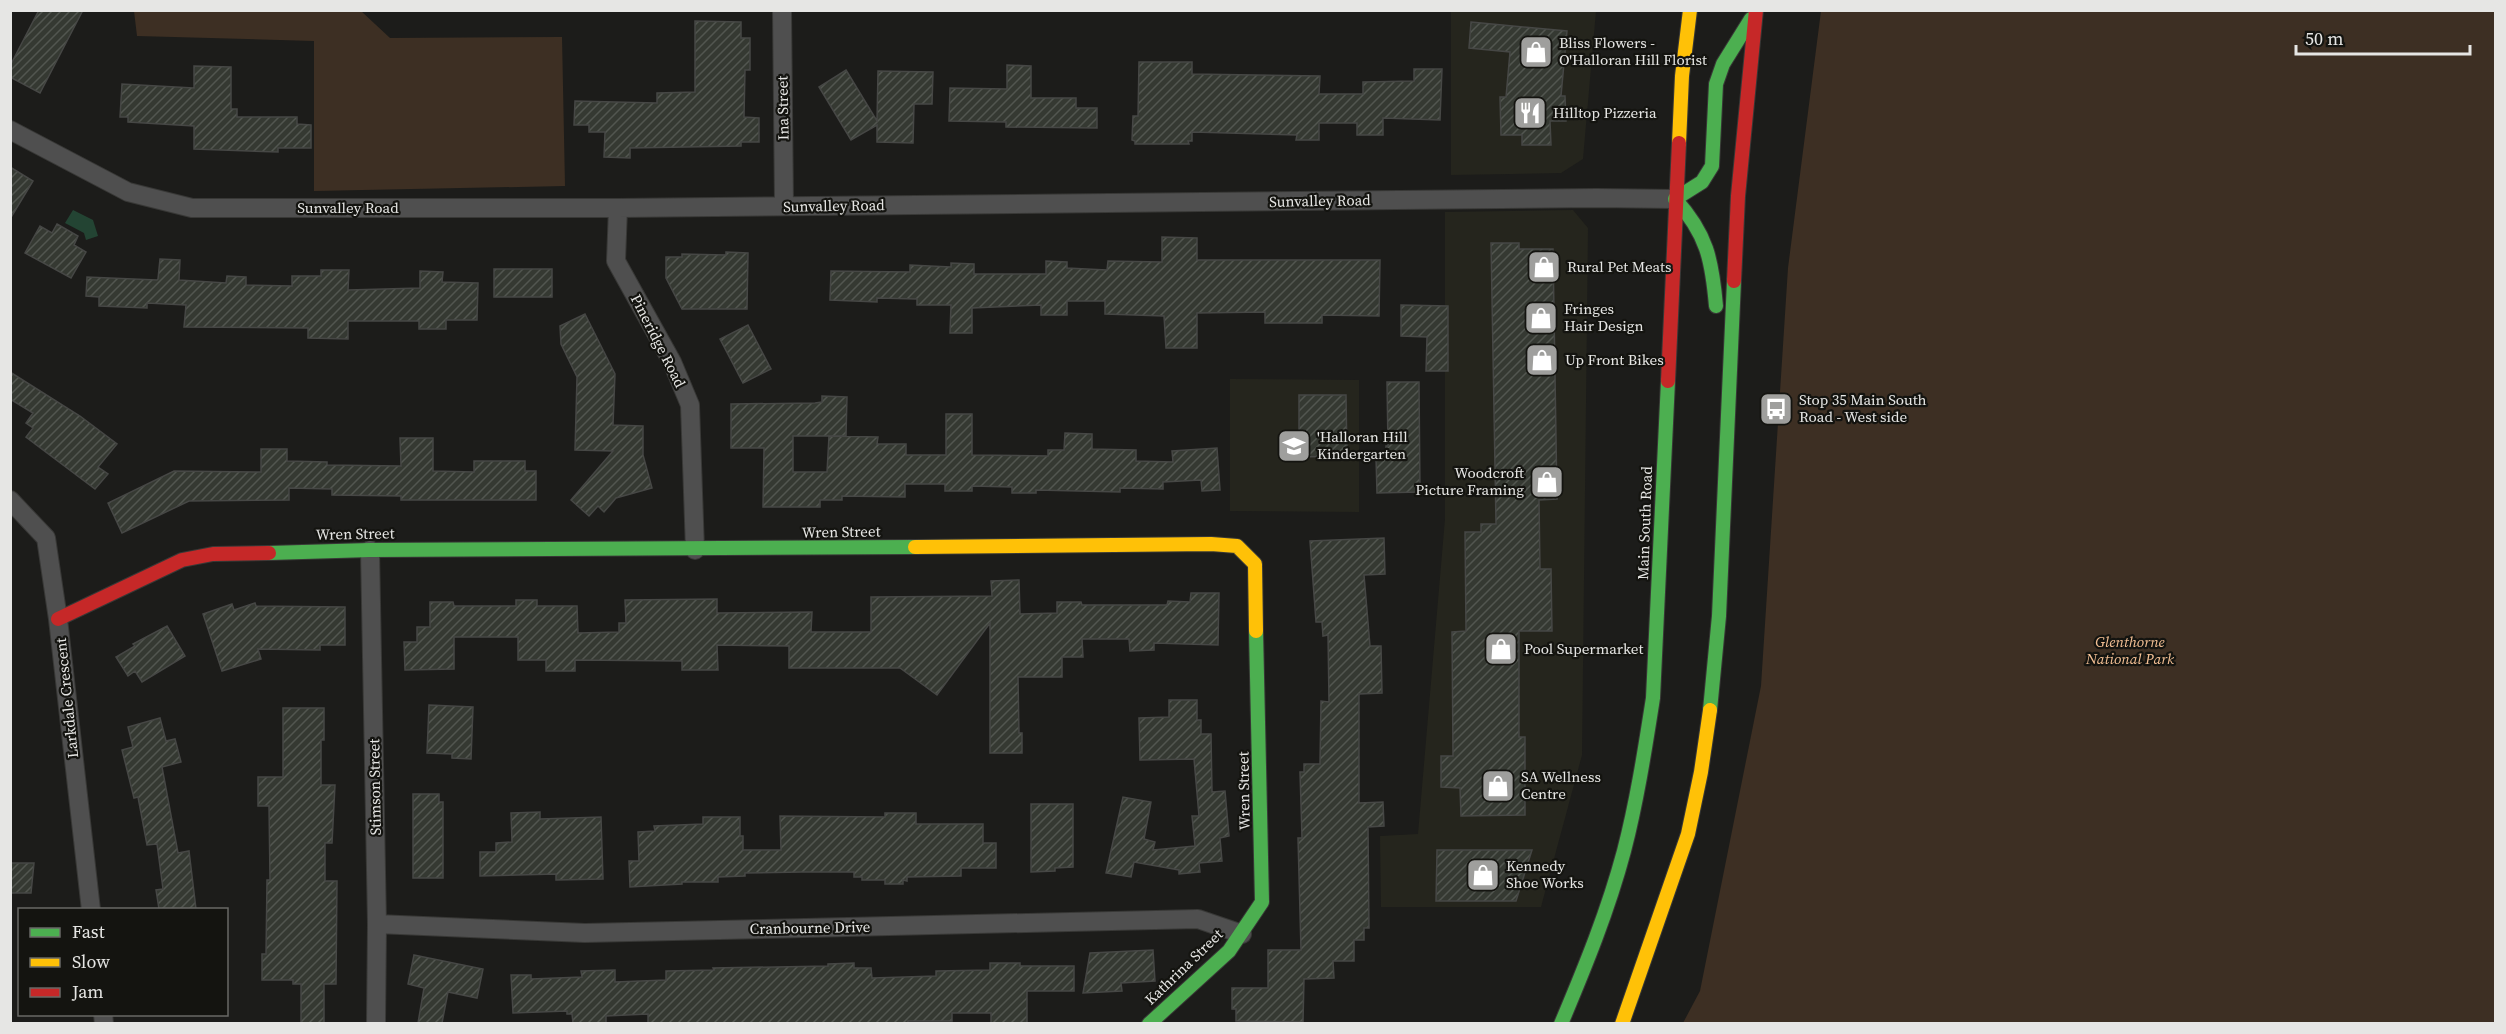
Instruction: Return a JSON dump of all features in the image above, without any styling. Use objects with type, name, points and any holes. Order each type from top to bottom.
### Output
[{"type":"main road","name":"Main South Road","points":[[1561,1023],[1591,953],[1619,872],[1641,776],[1653,698],[1682,76],[1690,10]]},
{"type":"main road","points":[[1729,404],[1711,255],[1692,216],[1676,199],[1700,186],[1708,176],[1712,166],[1716,84],[1723,64],[1756,12]]},
{"type":"main road","points":[[1622,1023],[1688,834],[1701,772],[1719,616],[1738,196],[1756,12]]},
{"type":"main road","name":"Wren Street","points":[[58,619],[182,560],[213,554],[370,550],[695,550],[1212,544],[1237,546],[1255,564],[1262,864],[1262,902],[1242,934]]},
{"type":"main road","name":"Kathrina Street","points":[[1149,1023],[1229,951],[1242,934]]},
{"type":"street","name":"Ina Street","points":[[782,10],[784,206]]},
{"type":"street","name":"Sunvalley Road","points":[[10,130],[128,192],[192,208],[618,208],[1676,199]]},
{"type":"street","name":"Pineridge Road","points":[[618,208],[616,261],[672,362],[690,405],[695,550]]},
{"type":"street","name":"Larkdale Crescent","points":[[10,500],[46,538],[58,619],[91,908]]},
{"type":"street","name":"Stimson Street","points":[[370,550],[377,924],[376,1023]]},
{"type":"street","name":"Cranbourne Drive","points":[[377,924],[585,933],[1197,920],[1242,934]]},
{"type":"shaded area","points":[[1451,11],[1596,11],[1583,159],[1561,173],[1451,175]]},
{"type":"shaded area","points":[[73,210],[93,220],[98,236],[86,240],[84,233],[65,223]]},
{"type":"shaded area","points":[[1573,210],[1588,228],[1582,755],[1541,907],[1381,907],[1380,836],[1418,834],[1445,519],[1445,212]]},
{"type":"shaded area","name":"'Halloran Hill Kindergarten","points":[[1230,379],[1359,380],[1359,512],[1230,511]]},
{"type":"green space","points":[[134,11],[361,11],[390,38],[562,37],[565,186],[314,191],[314,41],[137,36]]},
{"type":"green space","name":"Glenthorne National Park","points":[[1821,11],[2495,11],[2495,1023],[1683,1023],[1700,991],[1761,686],[1788,268]]},
{"type":"building","points":[[39,10],[83,10],[40,93],[10,77],[10,66]]},
{"type":"building","points":[[695,21],[741,22],[741,38],[750,38],[750,70],[745,70],[744,117],[759,118],[759,142],[741,142],[741,146],[630,148],[630,158],[604,157],[605,132],[589,132],[589,125],[574,125],[575,101],[657,103],[657,93],[695,92]]},
{"type":"building","points":[[1471,22],[1567,31],[1561,96],[1565,96],[1566,121],[1550,121],[1551,145],[1522,145],[1522,135],[1501,135],[1500,97],[1506,97],[1510,52],[1469,48]]},
{"type":"building","points":[[1139,62],[1192,62],[1192,74],[1320,76],[1319,94],[1363,94],[1363,82],[1414,81],[1414,69],[1442,69],[1440,120],[1383,118],[1383,135],[1357,135],[1357,123],[1319,123],[1319,140],[1296,140],[1297,135],[1192,132],[1192,141],[1188,141],[1189,144],[1135,144],[1132,140],[1133,116],[1138,116]]},
{"type":"building","points":[[1007,65],[1031,66],[1031,98],[1076,98],[1076,108],[1097,108],[1097,128],[1006,127],[1006,122],[949,121],[950,88],[1007,89]]},
{"type":"building","points":[[194,66],[231,67],[231,109],[237,109],[237,117],[297,117],[297,124],[311,125],[311,148],[278,148],[278,152],[194,149],[194,126],[128,122],[128,117],[120,117],[122,84],[194,88]]},
{"type":"building","points":[[846,70],[877,121],[878,71],[933,72],[932,104],[914,104],[913,143],[877,142],[877,125],[851,140],[819,87]]},
{"type":"building","points":[[10,167],[33,181],[10,219]]},
{"type":"building","points":[[57,224],[78,236],[74,245],[86,252],[71,278],[25,253],[40,226],[52,233]]},
{"type":"building","points":[[1162,237],[1197,238],[1197,260],[1380,260],[1379,316],[1322,315],[1322,323],[1265,323],[1265,312],[1197,313],[1197,348],[1166,348],[1164,316],[1105,314],[1105,301],[1067,301],[1067,315],[1041,315],[1041,305],[972,308],[972,333],[950,333],[951,305],[917,305],[917,299],[877,298],[877,302],[830,300],[831,271],[910,272],[910,265],[951,267],[951,263],[974,264],[974,274],[1046,274],[1046,261],[1067,262],[1067,268],[1107,270],[1108,261],[1162,262]]},
{"type":"building","points":[[1491,243],[1519,243],[1519,249],[1553,249],[1557,499],[1539,500],[1540,569],[1551,569],[1552,631],[1519,631],[1519,737],[1525,737],[1525,815],[1461,816],[1460,788],[1441,787],[1441,756],[1453,756],[1452,632],[1466,631],[1465,532],[1481,532],[1481,524],[1496,524]]},
{"type":"building","points":[[726,252],[748,253],[747,309],[682,309],[666,278],[666,257],[682,257],[682,254],[726,255]]},
{"type":"building","points":[[160,259],[180,260],[179,280],[226,283],[227,276],[246,277],[246,285],[292,286],[292,276],[321,276],[321,270],[349,270],[348,290],[420,288],[420,271],[443,272],[442,282],[478,283],[477,320],[446,320],[446,329],[419,329],[419,321],[348,321],[348,339],[308,338],[308,328],[184,327],[186,305],[147,303],[147,308],[99,306],[99,297],[86,296],[87,277],[157,280]]},
{"type":"building","points":[[494,269],[552,269],[552,297],[494,297]]},
{"type":"building","points":[[1401,305],[1448,306],[1448,371],[1426,371],[1427,337],[1401,336]]},
{"type":"building","points":[[585,314],[615,374],[613,425],[643,426],[643,455],[652,488],[616,498],[604,512],[598,506],[589,516],[571,500],[613,451],[575,450],[577,377],[561,344],[560,326]]},
{"type":"building","points":[[748,325],[771,369],[743,383],[720,339]]},
{"type":"building","points":[[10,372],[80,416],[117,444],[98,467],[108,474],[95,489],[26,437],[33,428],[26,423],[33,413],[10,399]]},
{"type":"building","points":[[1387,382],[1419,382],[1420,492],[1377,493],[1376,458],[1386,457],[1386,446],[1388,446]]},
{"type":"building","points":[[1299,395],[1346,395],[1347,456],[1299,457]]},
{"type":"building","points":[[822,396],[847,397],[846,436],[829,436],[878,437],[877,444],[906,444],[906,455],[946,455],[946,414],[972,414],[972,455],[1048,456],[1048,450],[1064,450],[1065,433],[1092,434],[1092,449],[1136,450],[1136,461],[1173,462],[1172,451],[1217,448],[1220,490],[1202,491],[1201,480],[1163,482],[1163,489],[1120,488],[1120,492],[1036,490],[1036,493],[1012,493],[1012,487],[972,486],[972,491],[945,491],[945,484],[905,484],[905,497],[842,496],[842,500],[820,500],[820,507],[763,507],[764,448],[731,448],[731,404],[822,402]],"holes":[[[793,436],[829,436],[827,472],[793,472]]]},
{"type":"building","points":[[400,438],[433,438],[433,471],[474,472],[474,461],[525,461],[525,471],[536,471],[536,500],[401,500],[401,496],[332,495],[332,489],[289,488],[289,500],[189,501],[122,533],[108,503],[174,471],[261,472],[261,449],[287,449],[287,461],[327,462],[327,465],[401,466]]},
{"type":"building","points":[[1384,538],[1385,574],[1364,575],[1370,646],[1381,646],[1382,693],[1359,694],[1359,803],[1383,802],[1384,826],[1368,827],[1369,928],[1364,928],[1364,940],[1354,940],[1354,961],[1333,961],[1334,978],[1304,979],[1303,1022],[1236,1021],[1236,1009],[1232,1009],[1232,988],[1268,988],[1268,950],[1301,950],[1298,838],[1302,838],[1300,772],[1304,772],[1304,764],[1320,764],[1321,701],[1329,702],[1328,635],[1323,636],[1322,622],[1316,622],[1310,541]]},
{"type":"building","points":[[1019,580],[1020,614],[1057,613],[1057,602],[1081,602],[1082,605],[1167,605],[1168,601],[1190,602],[1191,593],[1219,593],[1218,645],[1154,643],[1154,650],[1130,651],[1129,639],[1082,639],[1083,657],[1062,657],[1062,677],[1018,677],[1019,733],[1022,733],[1022,753],[990,753],[990,623],[937,695],[900,668],[789,668],[789,646],[717,645],[718,670],[682,670],[682,661],[575,660],[575,671],[546,671],[546,660],[518,660],[518,637],[454,637],[454,669],[405,670],[404,642],[417,642],[417,627],[430,627],[430,602],[453,602],[454,606],[516,606],[516,600],[537,600],[537,606],[577,606],[578,633],[619,632],[619,623],[626,623],[625,600],[717,599],[717,613],[812,612],[811,632],[871,632],[871,597],[992,596],[991,581]]},
{"type":"building","points":[[255,603],[256,606],[345,607],[345,645],[320,645],[320,650],[258,649],[261,659],[222,671],[203,614],[232,604],[234,610]]},
{"type":"building","points":[[167,626],[185,656],[142,682],[135,671],[128,676],[116,657],[135,646],[133,644]]},
{"type":"building","points":[[1169,700],[1197,700],[1197,720],[1201,720],[1201,734],[1211,734],[1212,792],[1225,791],[1229,836],[1220,838],[1222,861],[1199,863],[1200,872],[1179,874],[1179,870],[1134,862],[1131,877],[1106,873],[1123,797],[1151,802],[1144,839],[1155,842],[1153,850],[1195,846],[1192,816],[1199,816],[1194,759],[1140,760],[1139,718],[1169,717]]},
{"type":"building","points":[[429,705],[473,707],[471,759],[452,758],[452,754],[427,753]]},
{"type":"building","points":[[283,708],[324,708],[321,785],[335,785],[332,843],[325,843],[325,881],[337,881],[336,984],[324,984],[324,1023],[301,1023],[301,984],[293,984],[293,980],[262,980],[262,954],[266,954],[267,880],[270,880],[269,806],[258,806],[258,777],[283,777]]},
{"type":"building","points":[[160,718],[166,741],[175,739],[181,762],[162,767],[178,853],[189,851],[196,908],[159,908],[156,890],[163,889],[157,844],[147,845],[138,797],[134,798],[122,750],[133,747],[128,727]]},
{"type":"building","points":[[413,794],[439,794],[439,802],[443,802],[443,878],[413,878]]},
{"type":"building","points":[[1031,804],[1073,804],[1073,867],[1055,868],[1055,871],[1031,872]]},
{"type":"building","points":[[540,812],[540,819],[601,817],[603,879],[556,880],[556,874],[480,876],[480,852],[496,852],[496,843],[512,842],[511,813]]},
{"type":"building","points":[[885,813],[916,813],[916,824],[983,824],[983,843],[996,843],[996,868],[961,868],[961,876],[907,877],[907,881],[903,880],[903,884],[885,884],[885,880],[862,880],[862,877],[854,877],[854,872],[802,872],[745,873],[745,876],[718,877],[718,882],[682,882],[682,884],[630,887],[629,861],[639,861],[638,832],[655,831],[654,826],[703,824],[703,817],[740,817],[743,850],[781,850],[780,816],[885,817]]},
{"type":"building","points":[[1437,850],[1532,850],[1516,901],[1436,901]]},
{"type":"building","points":[[10,863],[34,863],[31,893],[10,893]]},
{"type":"building","points":[[1153,950],[1155,981],[1121,983],[1122,991],[1083,993],[1090,953]]},
{"type":"building","points":[[414,955],[483,969],[477,998],[448,992],[442,1023],[418,1023],[424,988],[408,984]]},
{"type":"building","points":[[854,963],[854,968],[871,968],[872,978],[936,976],[936,971],[990,970],[990,963],[1020,963],[1020,966],[1074,966],[1074,991],[1027,991],[1027,1023],[991,1023],[991,1013],[952,1013],[952,1021],[908,1021],[908,1023],[648,1023],[648,1014],[606,1016],[606,1023],[573,1023],[572,1014],[567,1014],[567,1011],[513,1013],[511,975],[531,975],[531,979],[582,977],[581,971],[615,970],[615,982],[666,980],[666,971],[828,966],[828,964]]},
{"type":"traffic: fast","points":[[1675,199],[1702,182],[1712,166],[1716,84],[1723,64],[1751,19]]},
{"type":"traffic: fast","points":[[1675,199],[1694,224],[1706,248],[1716,306]]},
{"type":"traffic: fast","points":[[1710,710],[1719,616],[1734,281]]},
{"type":"traffic: fast","points":[[1561,1024],[1596,939],[1618,873],[1644,756],[1653,698],[1668,381]]},
{"type":"traffic: fast","points":[[269,553],[370,550],[915,547]]},
{"type":"traffic: fast","points":[[1149,1024],[1229,951],[1262,902],[1256,631]]},
{"type":"traffic: slow","points":[[1679,143],[1682,76],[1690,10]]},
{"type":"traffic: slow","points":[[915,547],[1211,544],[1237,546],[1255,564],[1256,631]]},
{"type":"traffic: slow","points":[[1622,1024],[1688,834],[1701,772],[1710,710]]},
{"type":"traffic: jam","points":[[1734,281],[1738,196],[1756,10]]},
{"type":"traffic: jam","points":[[1668,381],[1679,143]]},
{"type":"traffic: jam","points":[[58,619],[182,560],[213,554],[269,553]]},
{"type":"place","name":"Bliss Flowers - O'Halloran Hill Florist","points":[[1536,52]]},
{"type":"place","name":"Hilltop Pizzeria","points":[[1530,113]]},
{"type":"place","name":"Rural Pet Meats","points":[[1544,267]]},
{"type":"place","name":"Fringes Hair Design","points":[[1541,318]]},
{"type":"place","name":"Up Front Bikes","points":[[1542,360]]},
{"type":"place","name":"Stop 35 Main South Road - West side","points":[[1776,409]]},
{"type":"place","name":"'Halloran Hill Kindergarten","points":[[1294,446]]},
{"type":"place","name":"Woodcroft Picture Framing","points":[[1547,482]]},
{"type":"place","name":"Pool Supermarket","points":[[1501,649]]},
{"type":"place","name":"SA Wellness Centre","points":[[1498,786]]},
{"type":"place","name":"Kennedy Shoe Works","points":[[1483,875]]}]
